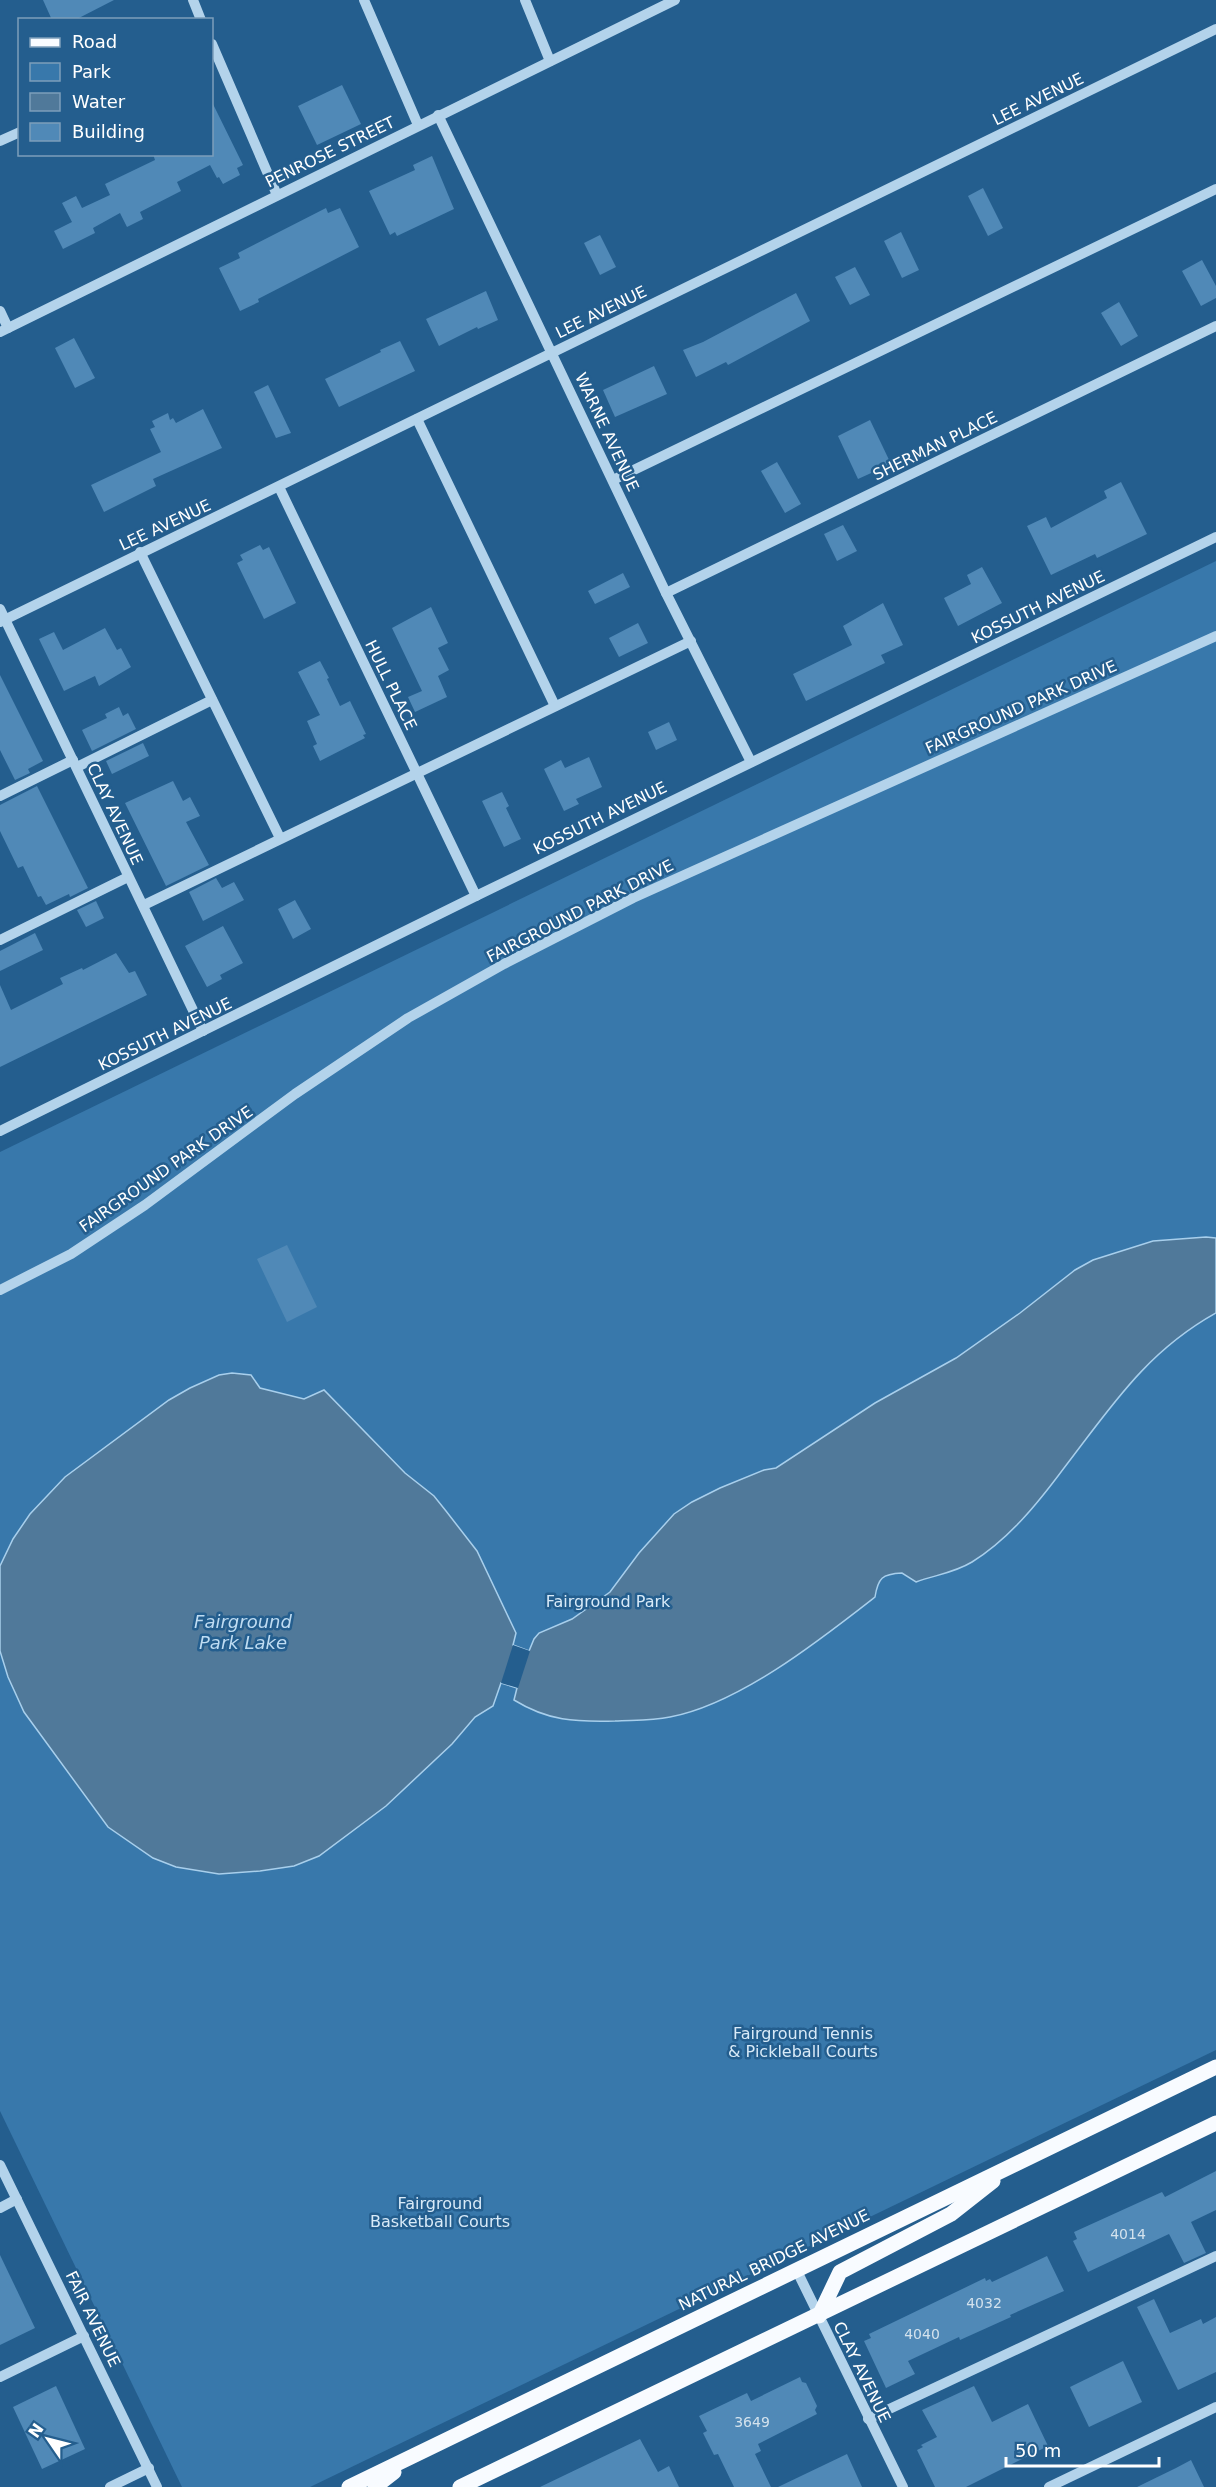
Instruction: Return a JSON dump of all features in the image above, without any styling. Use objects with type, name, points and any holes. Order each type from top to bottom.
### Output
[{"type":"main road","name":"NATURAL BRIDGE AVENUE","points":[[349,2487],[1216,2067]]},
{"type":"main road","points":[[460,2487],[1216,2123]]},
{"type":"main road","points":[[819,2316],[840,2272],[951,2214],[1014,2164]]},
{"type":"main road","points":[[375,2487],[418,2453]]},
{"type":"street","points":[[193,0],[200,18]]},
{"type":"street","points":[[364,0],[418,125]]},
{"type":"street","points":[[525,0],[550,61]]},
{"type":"street","name":"PENROSE STREET","points":[[4,330],[672,0]]},
{"type":"street","name":"LEE AVENUE","points":[[2,617],[279,487],[1216,29]]},
{"type":"street","points":[[213,46],[277,195]]},
{"type":"street","name":"WARNE AVENUE","points":[[438,115],[666,593],[751,762]]},
{"type":"street","points":[[0,141],[18,133]]},
{"type":"street","points":[[613,480],[1216,189]]},
{"type":"street","points":[[0,311],[4,330]]},
{"type":"street","name":"SHERMAN PLACE","points":[[666,593],[1216,326]]},
{"type":"street","points":[[417,419],[555,706]]},
{"type":"street","name":"HULL PLACE","points":[[279,487],[476,896]]},
{"type":"street","name":"KOSSUTH AVENUE","points":[[0,1131],[476,896],[1216,537]]},
{"type":"street","points":[[140,552],[280,838]]},
{"type":"street","name":"CLAY AVENUE","points":[[2,617],[75,763],[128,877],[144,905],[203,1031]]},
{"type":"street","name":"FAIRGROUND PARK DRIVE","points":[[0,1290],[71,1254],[145,1204],[295,1094],[408,1018],[504,964],[633,898],[1216,636]]},
{"type":"street","points":[[144,905],[691,641]]},
{"type":"street","points":[[0,796],[212,700]]},
{"type":"street","points":[[0,940],[128,877]]},
{"type":"street","name":"FAIR AVENUE","points":[[0,2165],[157,2487]]},
{"type":"street","points":[[0,2208],[17,2199]]},
{"type":"street","points":[[868,2420],[1216,2256]]},
{"type":"street","name":"CLAY AVENUE","points":[[796,2269],[868,2420],[903,2487]]},
{"type":"street","points":[[0,2377],[84,2336]]},
{"type":"street","points":[[1049,2487],[1216,2407]]},
{"type":"street","points":[[110,2487],[149,2468]]},
{"type":"green space","name":"Fairground Park","points":[[1216,561],[1216,2050],[310,2487],[182,2487],[0,2111],[0,1152]]},
{"type":"water","name":"Fairground Park Lake","points":[[1216,1238],[1216,1313],[1169,1345],[1131,1382],[1033,1507],[986,1553],[958,1569],[916,1582],[902,1573],[885,1576],[878,1585],[875,1597],[778,1668],[723,1699],[670,1717],[601,1721],[562,1719],[538,1712],[514,1700],[517,1688],[501,1683],[493,1706],[475,1717],[452,1744],[386,1806],[319,1856],[294,1866],[219,1874],[176,1867],[153,1858],[108,1827],[24,1712],[8,1677],[0,1651],[0,1566],[13,1539],[30,1514],[65,1477],[169,1400],[219,1375],[232,1373],[251,1375],[260,1388],[304,1399],[324,1390],[405,1473],[434,1496],[446,1511],[477,1551],[516,1633],[513,1645],[529,1651],[539,1633],[572,1619],[610,1592],[639,1553],[674,1514],[692,1502],[764,1470],[776,1468],[875,1403],[956,1358],[1020,1313],[1075,1270],[1093,1260],[1153,1241]]},
{"type":"pier","points":[[513,1645],[530,1651],[518,1688],[501,1683]]},
{"type":"building","points":[[43,0],[114,0],[79,18],[51,18]]},
{"type":"building","points":[[342,85],[361,124],[317,145],[298,106]]},
{"type":"building","points":[[213,104],[243,165],[237,168],[240,175],[223,184],[210,165],[177,182],[181,191],[140,212],[143,219],[127,227],[120,213],[93,228],[95,233],[63,249],[54,231],[72,222],[62,203],[76,196],[82,208],[110,195],[105,184],[155,160],[154,156],[213,156]]},
{"type":"building","points":[[432,156],[454,209],[397,236],[395,232],[390,235],[369,191],[415,170],[413,165]]},
{"type":"building","points":[[983,188],[1003,228],[988,236],[968,196]]},
{"type":"building","points":[[326,208],[328,213],[340,208],[359,247],[258,299],[259,302],[240,311],[219,268],[240,258],[238,253]]},
{"type":"building","points":[[901,232],[919,270],[902,278],[884,241]]},
{"type":"building","points":[[600,235],[616,267],[600,275],[584,243]]},
{"type":"building","points":[[1202,260],[1216,286],[1216,298],[1201,306],[1182,271]]},
{"type":"building","points":[[855,267],[870,295],[850,305],[835,277]]},
{"type":"building","points":[[486,291],[498,320],[478,329],[477,327],[439,346],[426,319]]},
{"type":"building","points":[[796,293],[810,321],[728,365],[726,362],[696,377],[683,350],[703,342]]},
{"type":"building","points":[[1119,302],[1138,336],[1121,346],[1101,313]]},
{"type":"building","points":[[74,338],[95,378],[75,388],[55,348]]},
{"type":"building","points":[[400,341],[415,371],[339,407],[325,379]]},
{"type":"building","points":[[654,366],[667,394],[615,417],[603,390]]},
{"type":"building","points":[[268,385],[291,433],[276,438],[254,392]]},
{"type":"building","points":[[203,409],[222,448],[153,479],[156,486],[104,512],[91,485],[161,452],[150,429],[155,427],[152,421],[168,413],[170,420],[173,418],[176,423]]},
{"type":"building","points":[[870,420],[891,464],[858,479],[838,436]]},
{"type":"building","points":[[777,462],[801,504],[785,513],[761,471]]},
{"type":"building","points":[[1121,482],[1147,534],[1097,558],[1095,554],[1051,575],[1027,526],[1046,517],[1051,528],[1107,498],[1104,491]]},
{"type":"building","points":[[843,525],[857,551],[837,561],[824,534]]},
{"type":"building","points":[[260,545],[263,550],[269,547],[296,603],[264,619],[237,563],[243,560],[240,555]]},
{"type":"building","points":[[982,567],[1002,603],[958,626],[944,598],[971,584],[967,575]]},
{"type":"building","points":[[623,573],[630,587],[595,604],[588,591]]},
{"type":"building","points":[[883,603],[903,645],[881,655],[885,663],[806,701],[793,674],[852,645],[843,626]]},
{"type":"building","points":[[431,607],[448,643],[438,648],[449,670],[438,676],[447,697],[415,712],[408,697],[422,691],[392,628]]},
{"type":"building","points":[[638,623],[648,643],[619,657],[609,638]]},
{"type":"building","points":[[105,628],[117,650],[121,648],[131,667],[99,686],[95,676],[64,691],[39,639],[54,632],[63,650]]},
{"type":"building","points":[[320,661],[340,706],[350,701],[366,734],[363,735],[365,738],[320,761],[313,746],[317,744],[307,721],[320,715],[298,672]]},
{"type":"building","points":[[0,675],[43,761],[28,769],[30,773],[15,780],[0,750]]},
{"type":"building","points":[[119,707],[123,716],[128,713],[136,729],[92,751],[82,730],[107,718],[105,714]]},
{"type":"building","points":[[669,722],[677,740],[656,750],[648,732]]},
{"type":"building","points":[[143,743],[149,756],[112,774],[106,761]]},
{"type":"building","points":[[589,757],[602,787],[576,799],[579,804],[564,811],[544,769],[561,760],[565,768]]},
{"type":"building","points":[[173,781],[183,801],[190,797],[200,816],[186,822],[209,865],[166,886],[125,803]]},
{"type":"building","points":[[37,786],[88,888],[46,905],[41,896],[38,897],[23,866],[18,868],[0,831],[0,805]]},
{"type":"building","points":[[502,792],[509,806],[506,808],[521,839],[504,847],[482,801]]},
{"type":"building","points":[[216,878],[222,888],[234,882],[244,900],[203,921],[189,892]]},
{"type":"building","points":[[295,900],[311,929],[293,939],[278,909]]},
{"type":"building","points":[[96,901],[104,918],[86,927],[77,910]]},
{"type":"building","points":[[223,926],[243,963],[220,975],[222,979],[207,987],[185,946]]},
{"type":"building","points":[[35,933],[43,950],[0,971],[0,951]]},
{"type":"building","points":[[116,953],[129,973],[135,971],[147,995],[0,1067],[0,985],[11,1010],[63,984],[60,978],[82,968],[83,970]]},
{"type":"building","points":[[287,1245],[317,1307],[287,1322],[257,1259]]},
{"type":"building","points":[[1216,2171],[1216,2210],[1191,2222],[1206,2253],[1184,2263],[1169,2234],[1088,2272],[1073,2241],[1077,2239],[1074,2232],[1162,2192],[1165,2197]]},
{"type":"building","points":[[0,2255],[35,2328],[0,2345]]},
{"type":"building","points":[[1047,2256],[1064,2291],[960,2340],[959,2337],[908,2361],[915,2374],[886,2388],[864,2341],[871,2338],[869,2334],[985,2278],[986,2281],[990,2279],[992,2282]]},
{"type":"building","points":[[1154,2299],[1170,2333],[1201,2319],[1203,2324],[1216,2317],[1216,2372],[1178,2390],[1137,2307]]},
{"type":"building","points":[[1123,2361],[1142,2402],[1089,2427],[1070,2387]]},
{"type":"building","points":[[800,2377],[802,2382],[806,2383],[817,2406],[815,2410],[817,2414],[758,2444],[761,2451],[755,2454],[771,2487],[734,2487],[718,2454],[714,2455],[703,2433],[707,2431],[699,2416],[747,2393],[751,2401]]},
{"type":"building","points":[[56,2386],[85,2449],[42,2469],[13,2407]]},
{"type":"building","points":[[974,2386],[992,2422],[1028,2404],[1048,2446],[966,2487],[935,2487],[917,2450],[923,2447],[921,2445],[937,2437],[922,2410]]},
{"type":"building","points":[[640,2439],[658,2472],[669,2466],[679,2487],[540,2487]]},
{"type":"building","points":[[847,2454],[862,2487],[778,2487]]},
{"type":"building","points":[[1191,2460],[1204,2487],[1137,2487],[1176,2468]]},
{"type":"park label","name":"Fairground Tennis & Pickleball Courts","points":[[803,2042]]},
{"type":"park label","name":"Fairground Basketball Courts","points":[[440,2212]]}]
